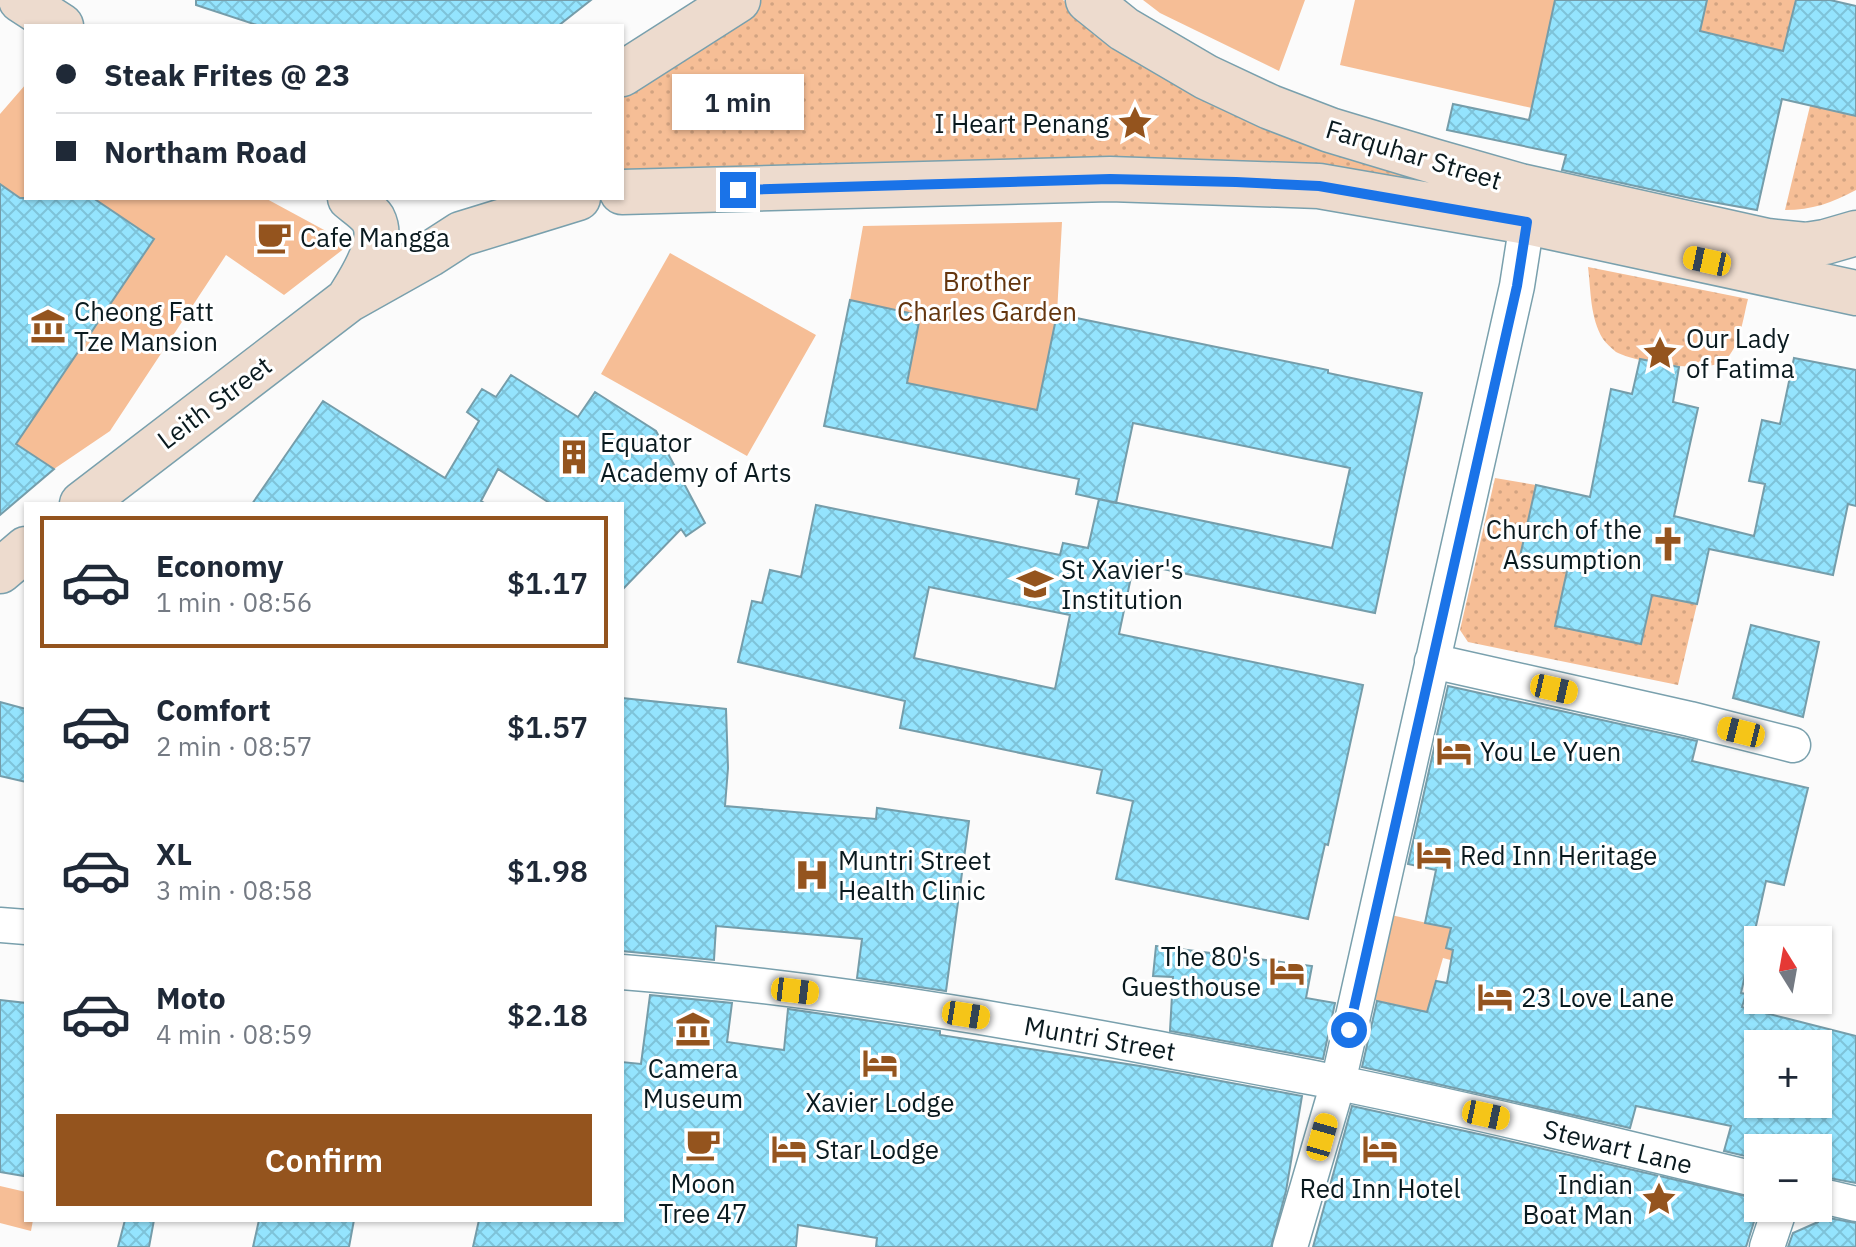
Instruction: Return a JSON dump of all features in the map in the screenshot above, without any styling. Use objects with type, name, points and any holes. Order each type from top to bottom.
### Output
[{"type":"main road","points":[[21,0],[58,24]]},
{"type":"main road","points":[[624,73],[738,0]]},
{"type":"main road","name":"Farquhar Street","points":[[1088,0],[1124,29],[1206,77],[1270,107],[1330,130],[1520,186],[1767,241],[1806,245],[1856,233]]},
{"type":"main road","name":"Farquhar Street","points":[[624,192],[1110,179],[1319,186],[1527,222],[1856,293]]},
{"type":"main road","name":"Leith Street","points":[[348,300],[371,260],[376,231],[373,218],[352,200]]},
{"type":"main road","name":"Leith Street","points":[[85,502],[348,300],[461,234],[572,200]]},
{"type":"main road","points":[[0,571],[24,551]]},
{"type":"street","points":[[1290,1247],[1338,1083],[1517,286],[1527,222]]},
{"type":"street","points":[[1432,661],[1793,745]]},
{"type":"street","points":[[0,925],[24,927]]},
{"type":"street","name":"Muntri Street","points":[[624,972],[710,980],[926,1009],[1338,1083]]},
{"type":"street","name":"Stewart Lane","points":[[1338,1083],[1545,1128],[1744,1177]]},
{"type":"street","points":[[1832,1198],[1856,1204]]},
{"type":"street","points":[[1767,1247],[1775,1222]]},
{"type":"green space","points":[[730,0],[1063,0],[1119,46],[1445,188],[624,173],[624,67]]},
{"type":"green space","points":[[1143,0],[1305,0],[1279,71],[1160,13]]},
{"type":"green space","points":[[1355,0],[1555,0],[1532,108],[1340,65]]},
{"type":"green space","points":[[1707,0],[1796,0],[1783,51],[1700,31]]},
{"type":"green space","points":[[1816,81],[1831,85],[1825,109],[1856,116],[1856,190],[1822,205],[1785,210]]},
{"type":"green space","points":[[24,86],[24,200],[269,200],[350,244],[284,295],[226,255],[110,431],[54,469],[0,433],[0,114]]},
{"type":"green space","name":"Brother Charles Garden","points":[[1062,222],[1057,314],[1037,410],[899,382],[910,365],[919,323],[913,321],[914,314],[850,300],[863,226]]},
{"type":"green space","points":[[670,253],[816,335],[747,456],[601,374]]},
{"type":"green space","points":[[1588,267],[1748,299],[1734,348],[1724,361],[1715,365],[1687,367],[1654,363],[1616,352],[1603,339],[1596,322]]},
{"type":"green space","points":[[1495,478],[1536,485],[1519,560],[1697,604],[1678,685],[1468,642],[1460,630]]},
{"type":"green space","points":[[1391,915],[1549,950],[1458,962],[1443,958],[1436,982],[1475,1022],[1370,999]]},
{"type":"green space","points":[[0,1186],[24,1192],[24,1222],[33,1222],[31,1231],[0,1223]]},
{"type":"building","points":[[196,0],[591,0],[561,24],[254,24],[196,5]]},
{"type":"building","points":[[1555,0],[1707,0],[1700,31],[1783,51],[1796,0],[1830,0],[1856,6],[1856,116],[1782,99],[1757,210],[1562,170],[1566,155],[1447,130],[1453,104],[1529,120]]},
{"type":"building","name":"Cheong Fatt Tze Mansion","points":[[0,184],[24,200],[96,200],[154,239],[16,444],[54,469],[0,515]]},
{"type":"building","points":[[850,300],[914,314],[913,321],[919,322],[907,383],[1037,410],[1057,314],[1328,370],[1328,373],[1422,393],[1375,613],[1134,563],[1119,634],[1363,685],[1328,845],[1325,844],[1308,919],[1116,879],[1133,801],[1097,793],[1102,770],[900,728],[905,701],[738,662],[752,601],[762,603],[770,570],[801,577],[816,505],[1060,555],[1063,543],[1088,548],[1099,499],[1076,494],[1079,479],[824,426]],"holes":[[[1133,423],[1350,468],[1332,548],[1116,503]],[[929,587],[1070,615],[1055,689],[914,658]]]},
{"type":"building","points":[[1794,358],[1856,370],[1856,506],[1848,504],[1833,575],[1709,549],[1697,604],[1652,595],[1641,644],[1555,626],[1567,571],[1519,561],[1536,485],[1590,497],[1611,389],[1632,394],[1640,359],[1679,367],[1673,402],[1698,408],[1674,516],[1754,536],[1765,484],[1749,481],[1762,420],[1780,424]]},
{"type":"building","points":[[511,375],[578,417],[595,392],[656,431],[705,523],[686,536],[681,529],[624,588],[624,502],[548,502],[498,469],[483,502],[253,502],[323,401],[445,478],[479,421],[467,412],[482,389],[496,397]]},
{"type":"building","points":[[1751,625],[1819,642],[1803,717],[1733,698]]},
{"type":"building","points":[[1448,686],[1697,741],[1692,761],[1808,788],[1784,885],[1766,881],[1756,926],[1744,926],[1742,1007],[1744,1014],[1770,1014],[1856,1036],[1856,1183],[1832,1179],[1832,1134],[1744,1134],[1744,1156],[1724,1151],[1731,1126],[1636,1106],[1630,1128],[1362,1067],[1377,1001],[1427,1012],[1436,981],[1447,983],[1453,950],[1446,948],[1451,928],[1425,923],[1436,870],[1408,864]]},
{"type":"building","points":[[624,698],[726,709],[728,768],[725,806],[876,819],[877,808],[969,821],[946,991],[857,978],[862,939],[716,926],[714,960],[624,951]]},
{"type":"building","points":[[0,702],[24,708],[24,782],[0,776]]},
{"type":"building","points":[[1156,946],[1312,966],[1306,998],[1335,1003],[1323,1059],[1170,1031],[1173,977],[1153,976]]},
{"type":"building","points":[[650,995],[732,1003],[727,1042],[784,1050],[788,1009],[940,1031],[940,1035],[1140,1066],[1302,1096],[1286,1191],[1271,1247],[876,1247],[877,1238],[798,1225],[796,1247],[473,1247],[479,1222],[624,1222],[624,1062],[641,1064]]},
{"type":"building","points":[[0,1000],[24,1003],[24,1176],[0,1172]]},
{"type":"building","points":[[1352,1106],[1744,1196],[1744,1222],[1754,1222],[1746,1247],[1313,1247]]},
{"type":"building","points":[[1832,1219],[1856,1223],[1856,1247],[1788,1247],[1793,1233],[1818,1222],[1832,1222]]},
{"type":"building","points":[[124,1222],[154,1222],[149,1247],[118,1247]]},
{"type":"building","points":[[259,1222],[354,1222],[349,1247],[253,1247]]},
{"type":"place","name":"I Heart Penang","points":[[1135,123]]},
{"type":"place","name":"Cafe Mangga","points":[[274,237]]},
{"type":"place","name":"Cheong Fatt Tze Mansion","points":[[48,326]]},
{"type":"place","name":"Our Lady of Fatima","points":[[1660,353]]},
{"type":"place","name":"Equator Academy of Arts","points":[[574,457]]},
{"type":"place","name":"Church of the Assumption","points":[[1668,544]]},
{"type":"place","name":"St Xavier's Institution","points":[[1035,584]]},
{"type":"place","name":"You Le Yuen","points":[[1454,751]]},
{"type":"place","name":"Red Inn Heritage","points":[[1434,855]]},
{"type":"place","name":"Muntri Street Health Clinic","points":[[812,875]]},
{"type":"place","name":"The 80's Guesthouse","points":[[1287,971]]},
{"type":"place","name":"23 Love Lane","points":[[1495,997]]},
{"type":"place","name":"Camera Museum","points":[[693,1029]]},
{"type":"place","name":"Xavier Lodge","points":[[880,1063]]},
{"type":"place","name":"Moon Tree 47","points":[[703,1144]]},
{"type":"place","name":"Star Lodge","points":[[789,1149]]},
{"type":"place","name":"Red Inn Hotel","points":[[1380,1149]]},
{"type":"place","name":"Indian Boat Man","points":[[1659,1199]]},
{"type":"route","points":[[738,190],[1110,179],[1236,182],[1319,186],[1527,222],[1517,286],[1349,1030]]}]
